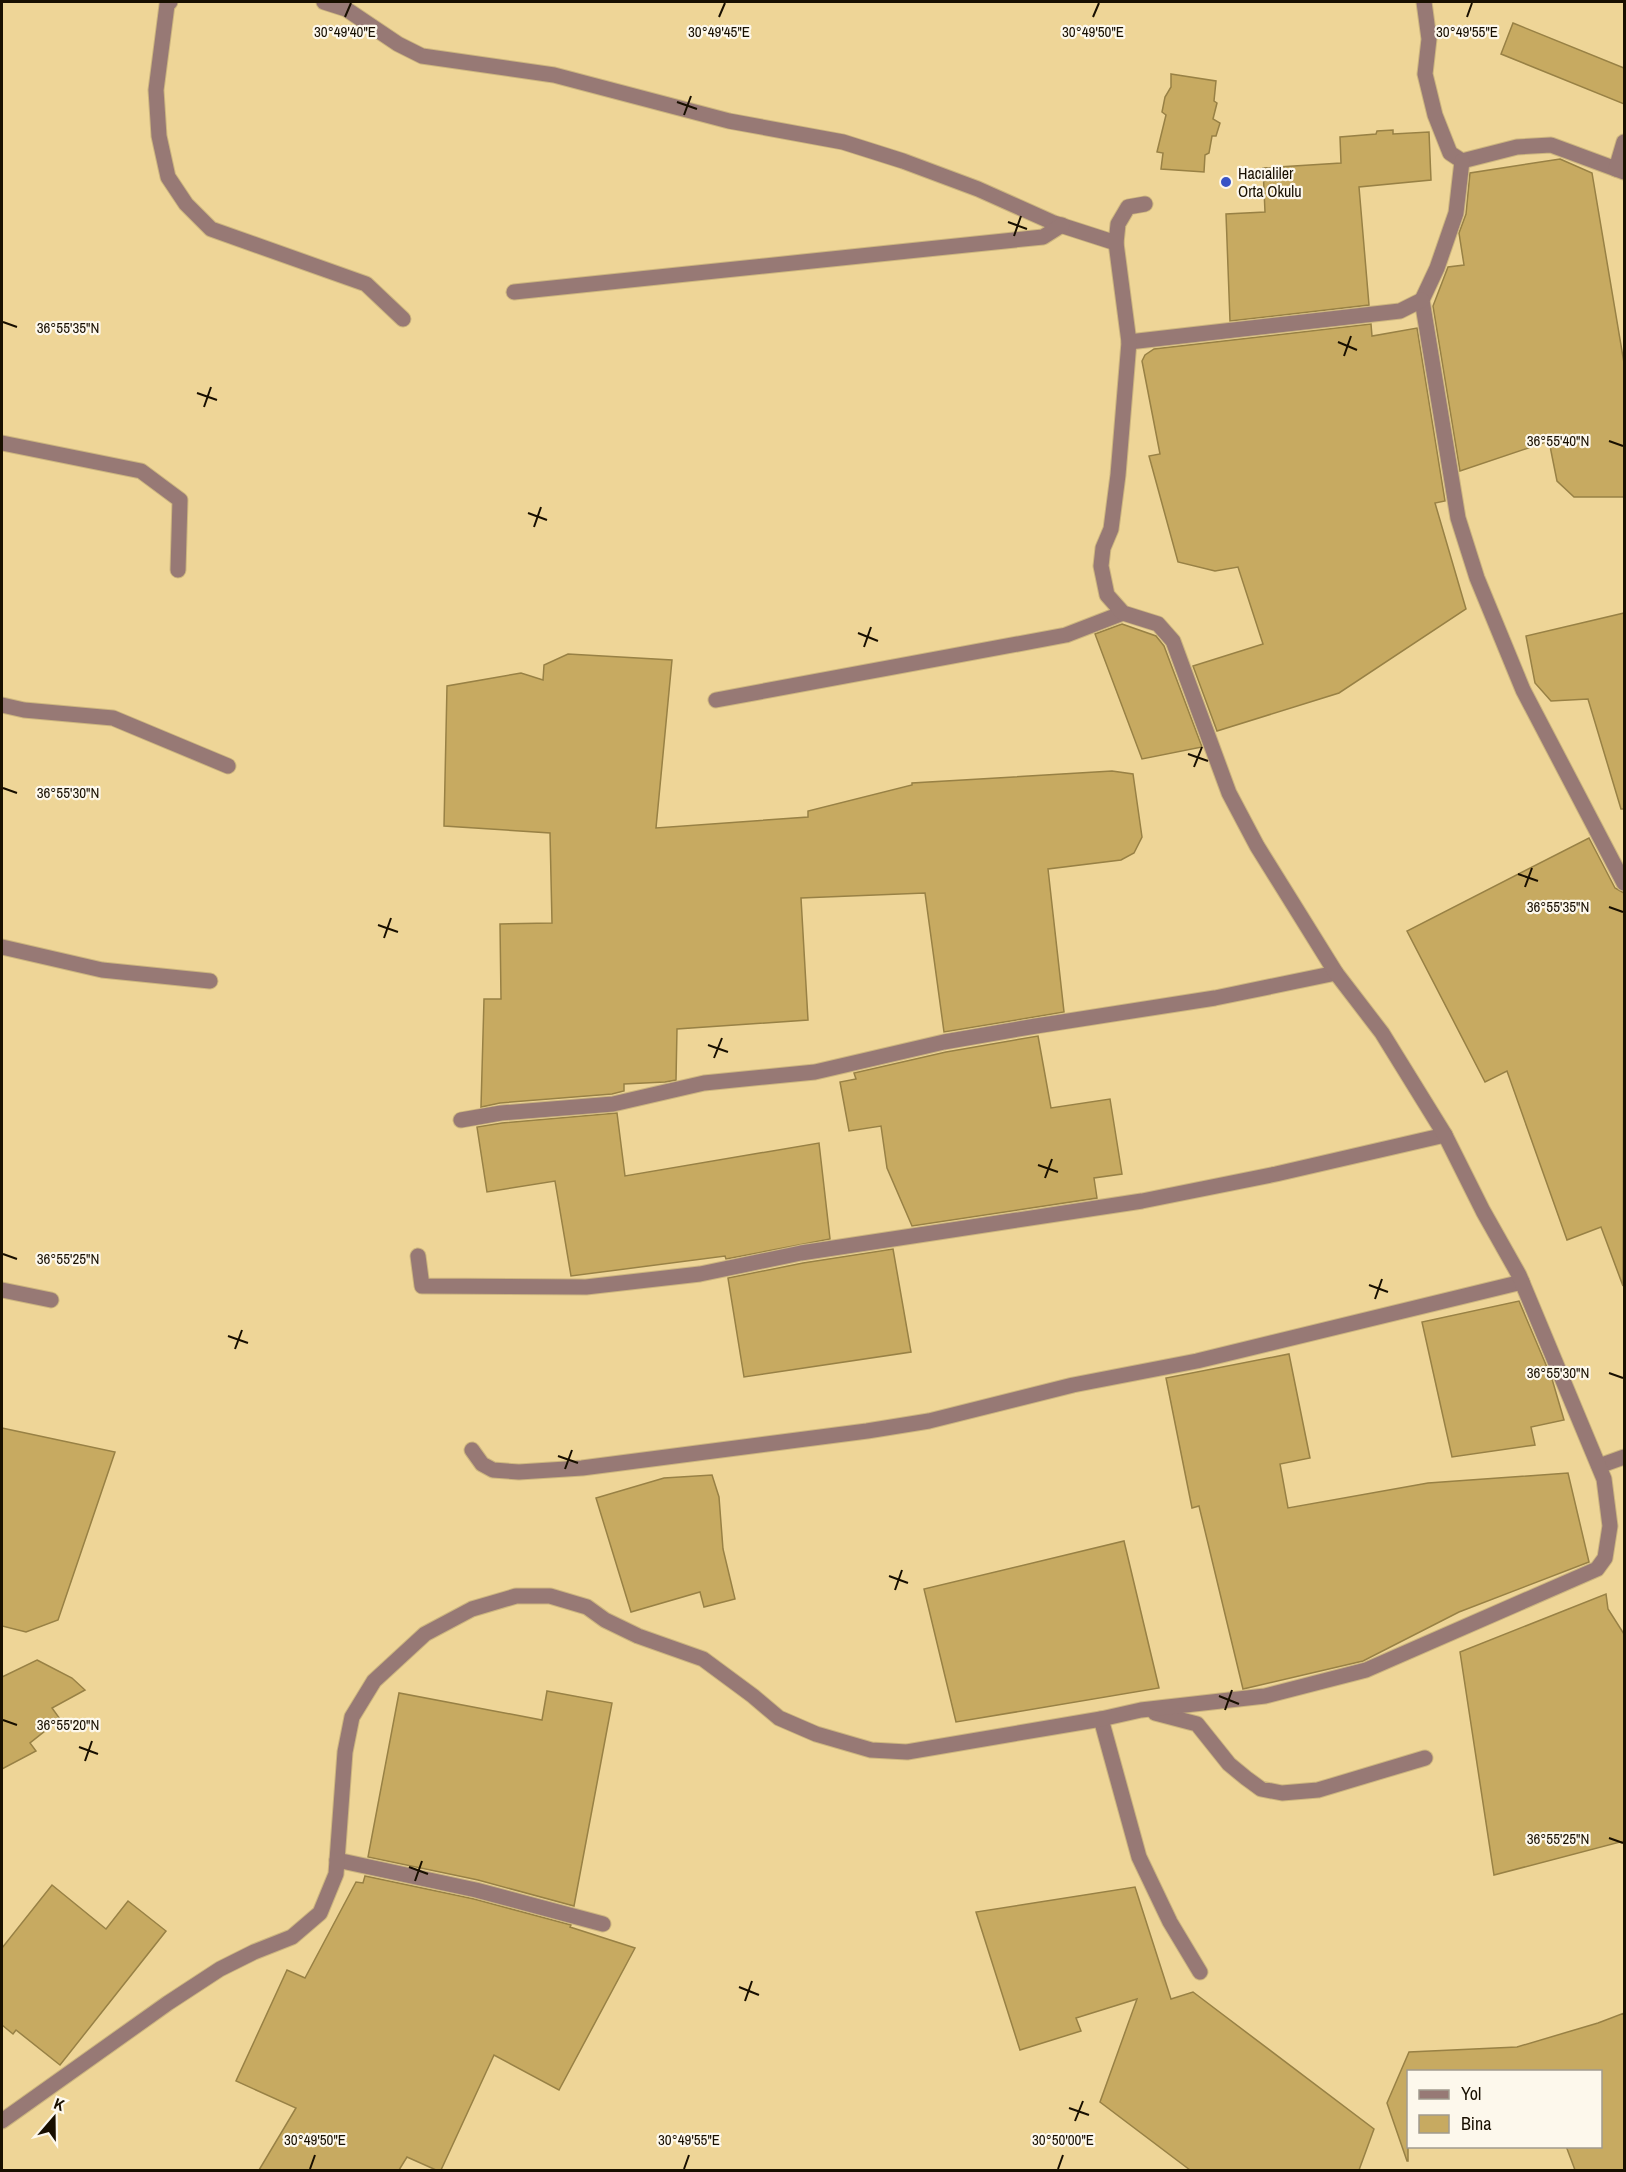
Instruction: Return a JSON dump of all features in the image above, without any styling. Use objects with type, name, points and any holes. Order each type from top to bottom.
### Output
[{"type":"street","points":[[170,2],[167,5],[156,90],[159,136],[168,177],[186,204],[211,229],[366,284],[403,319]]},
{"type":"street","points":[[324,2],[346,9],[398,44],[423,56],[554,75],[729,121],[843,142],[903,161],[978,189],[1062,225],[1116,243]]},
{"type":"street","points":[[1424,2],[1429,39],[1425,74],[1435,115],[1450,153],[1462,161],[1517,147],[1551,145],[1620,170],[1624,142]]},
{"type":"street","points":[[1462,161],[1455,213],[1437,268],[1422,300],[1458,518],[1477,578],[1523,690],[1624,883]]},
{"type":"street","points":[[2,2121],[168,2003],[220,1969],[292,1937],[320,1913],[336,1874],[347,1740],[352,1717],[374,1681],[425,1634],[472,1609],[516,1596],[550,1596],[586,1607],[605,1620],[638,1636],[703,1659],[779,1718],[816,1734],[871,1750],[907,1752],[1141,1710],[1265,1696],[1366,1670],[1597,1569],[1605,1558],[1610,1526],[1604,1479],[1522,1282],[1444,1135],[1382,1033],[1336,973],[1257,846],[1229,793],[1173,641],[1158,624],[1123,614],[1107,595],[1101,566],[1103,548],[1111,529],[1118,475],[1129,342],[1116,243],[1118,224],[1128,207],[1145,204]]},
{"type":"street","points":[[514,292],[1043,237],[1062,225]]},
{"type":"street","points":[[1129,342],[1400,311],[1422,300]]},
{"type":"street","points":[[2,443],[141,471],[180,500],[178,570]]},
{"type":"street","points":[[716,700],[1066,634],[1123,614]]},
{"type":"street","points":[[2,705],[24,710],[113,718],[228,766]]},
{"type":"street","points":[[2,947],[102,970],[210,981]]},
{"type":"street","points":[[461,1120],[501,1113],[614,1104],[704,1083],[815,1072],[944,1042],[1215,999],[1336,973]]},
{"type":"street","points":[[418,1256],[422,1286],[586,1287],[648,1281],[700,1274],[801,1253],[1142,1201],[1276,1174],[1444,1135]]},
{"type":"street","points":[[472,1450],[482,1464],[493,1470],[519,1472],[582,1468],[877,1430],[929,1421],[1073,1385],[1197,1361],[1522,1282]]},
{"type":"street","points":[[2,1290],[51,1300]]},
{"type":"street","points":[[1599,1467],[1624,1457]]},
{"type":"street","points":[[1141,1710],[1197,1724],[1229,1764],[1261,1789],[1282,1793],[1318,1790],[1425,1758]]},
{"type":"street","points":[[1101,1719],[1138,1857],[1170,1922],[1200,1972]]},
{"type":"street","points":[[337,1860],[476,1890],[603,1924]]},
{"type":"building","points":[[1513,23],[1624,68],[1624,104],[1501,54]]},
{"type":"building","points":[[1171,74],[1216,81],[1214,101],[1217,103],[1213,119],[1220,123],[1216,136],[1212,136],[1209,153],[1205,155],[1204,172],[1161,169],[1163,153],[1157,152],[1166,115],[1162,112],[1165,97],[1171,87]]},
{"type":"building","points":[[1393,130],[1393,134],[1429,132],[1431,180],[1359,187],[1369,305],[1230,321],[1226,214],[1265,212],[1263,168],[1341,163],[1340,137]]},
{"type":"building","points":[[1560,159],[1592,173],[1624,363],[1624,497],[1574,497],[1557,481],[1549,441],[1460,471],[1433,306],[1448,267],[1464,265],[1459,233],[1466,214],[1470,173]]},
{"type":"building","points":[[1371,324],[1372,336],[1417,328],[1445,501],[1435,503],[1466,609],[1339,693],[1217,731],[1193,666],[1263,644],[1238,567],[1215,571],[1178,562],[1149,456],[1160,454],[1142,361],[1145,355],[1154,349]]},
{"type":"building","points":[[1624,613],[1624,809],[1621,809],[1588,699],[1551,701],[1535,683],[1526,636]]},
{"type":"building","points":[[1122,624],[1156,636],[1164,646],[1202,747],[1142,759],[1095,634]]},
{"type":"building","points":[[568,654],[672,660],[656,828],[808,817],[808,811],[912,785],[912,783],[1112,771],[1133,774],[1142,837],[1134,853],[1121,860],[1048,869],[1064,1012],[944,1032],[925,893],[801,898],[808,1020],[677,1029],[676,1080],[624,1084],[624,1091],[612,1094],[500,1103],[481,1107],[484,999],[501,999],[500,924],[552,923],[550,833],[444,826],[447,686],[521,673],[543,680],[544,665]]},
{"type":"building","points":[[1589,838],[1615,888],[1624,893],[1623,1286],[1601,1227],[1567,1240],[1507,1071],[1485,1082],[1407,931]]},
{"type":"building","points":[[1038,1036],[1051,1108],[1110,1099],[1122,1174],[1094,1178],[1097,1198],[912,1226],[887,1168],[881,1126],[849,1131],[840,1082],[856,1079],[854,1073],[946,1052]]},
{"type":"building","points":[[617,1113],[625,1176],[819,1143],[830,1239],[726,1259],[725,1256],[571,1276],[555,1181],[487,1192],[477,1127]]},
{"type":"building","points":[[893,1249],[911,1352],[744,1377],[728,1278]]},
{"type":"building","points":[[1519,1301],[1552,1379],[1564,1420],[1531,1427],[1535,1445],[1452,1457],[1422,1322]]},
{"type":"building","points":[[1289,1354],[1310,1458],[1280,1464],[1288,1508],[1428,1483],[1568,1473],[1589,1562],[1459,1612],[1363,1661],[1243,1689],[1199,1506],[1192,1508],[1166,1378]]},
{"type":"building","points":[[2,1428],[115,1452],[58,1620],[26,1632],[2,1626]]},
{"type":"building","points":[[712,1475],[719,1497],[723,1549],[735,1599],[704,1607],[700,1592],[631,1612],[596,1498],[664,1478]]},
{"type":"building","points":[[1124,1541],[1159,1688],[956,1722],[924,1589]]},
{"type":"building","points":[[1606,1594],[1608,1609],[1624,1634],[1624,1841],[1494,1875],[1460,1652]]},
{"type":"building","points":[[37,1660],[72,1678],[85,1690],[52,1708],[60,1719],[30,1743],[36,1751],[2,1769],[2,1677]]},
{"type":"building","points":[[547,1691],[612,1703],[574,1906],[478,1880],[368,1857],[399,1693],[542,1720]]},
{"type":"building","points":[[365,1876],[474,1899],[571,1925],[570,1927],[635,1948],[559,2090],[494,2055],[441,2170],[407,2157],[399,2170],[259,2170],[296,2108],[236,2081],[287,1970],[305,1978],[356,1882],[363,1883]]},
{"type":"building","points":[[52,1885],[106,1929],[128,1901],[166,1931],[60,2065],[16,2030],[13,2034],[2,2025],[2,1948]]},
{"type":"building","points":[[1135,1887],[1171,1999],[1193,1992],[1374,2129],[1359,2170],[1190,2170],[1100,2102],[1137,1999],[1076,2018],[1081,2031],[1020,2050],[976,1912]]},
{"type":"building","points":[[1624,2013],[1624,2170],[1575,2170],[1567,2148],[1602,2148],[1602,2070],[1407,2070],[1407,2161],[1387,2103],[1409,2052],[1517,2047]]},
{"type":"place","name":"Hacıaliler Orta Okulu","points":[[1226,182]]}]
